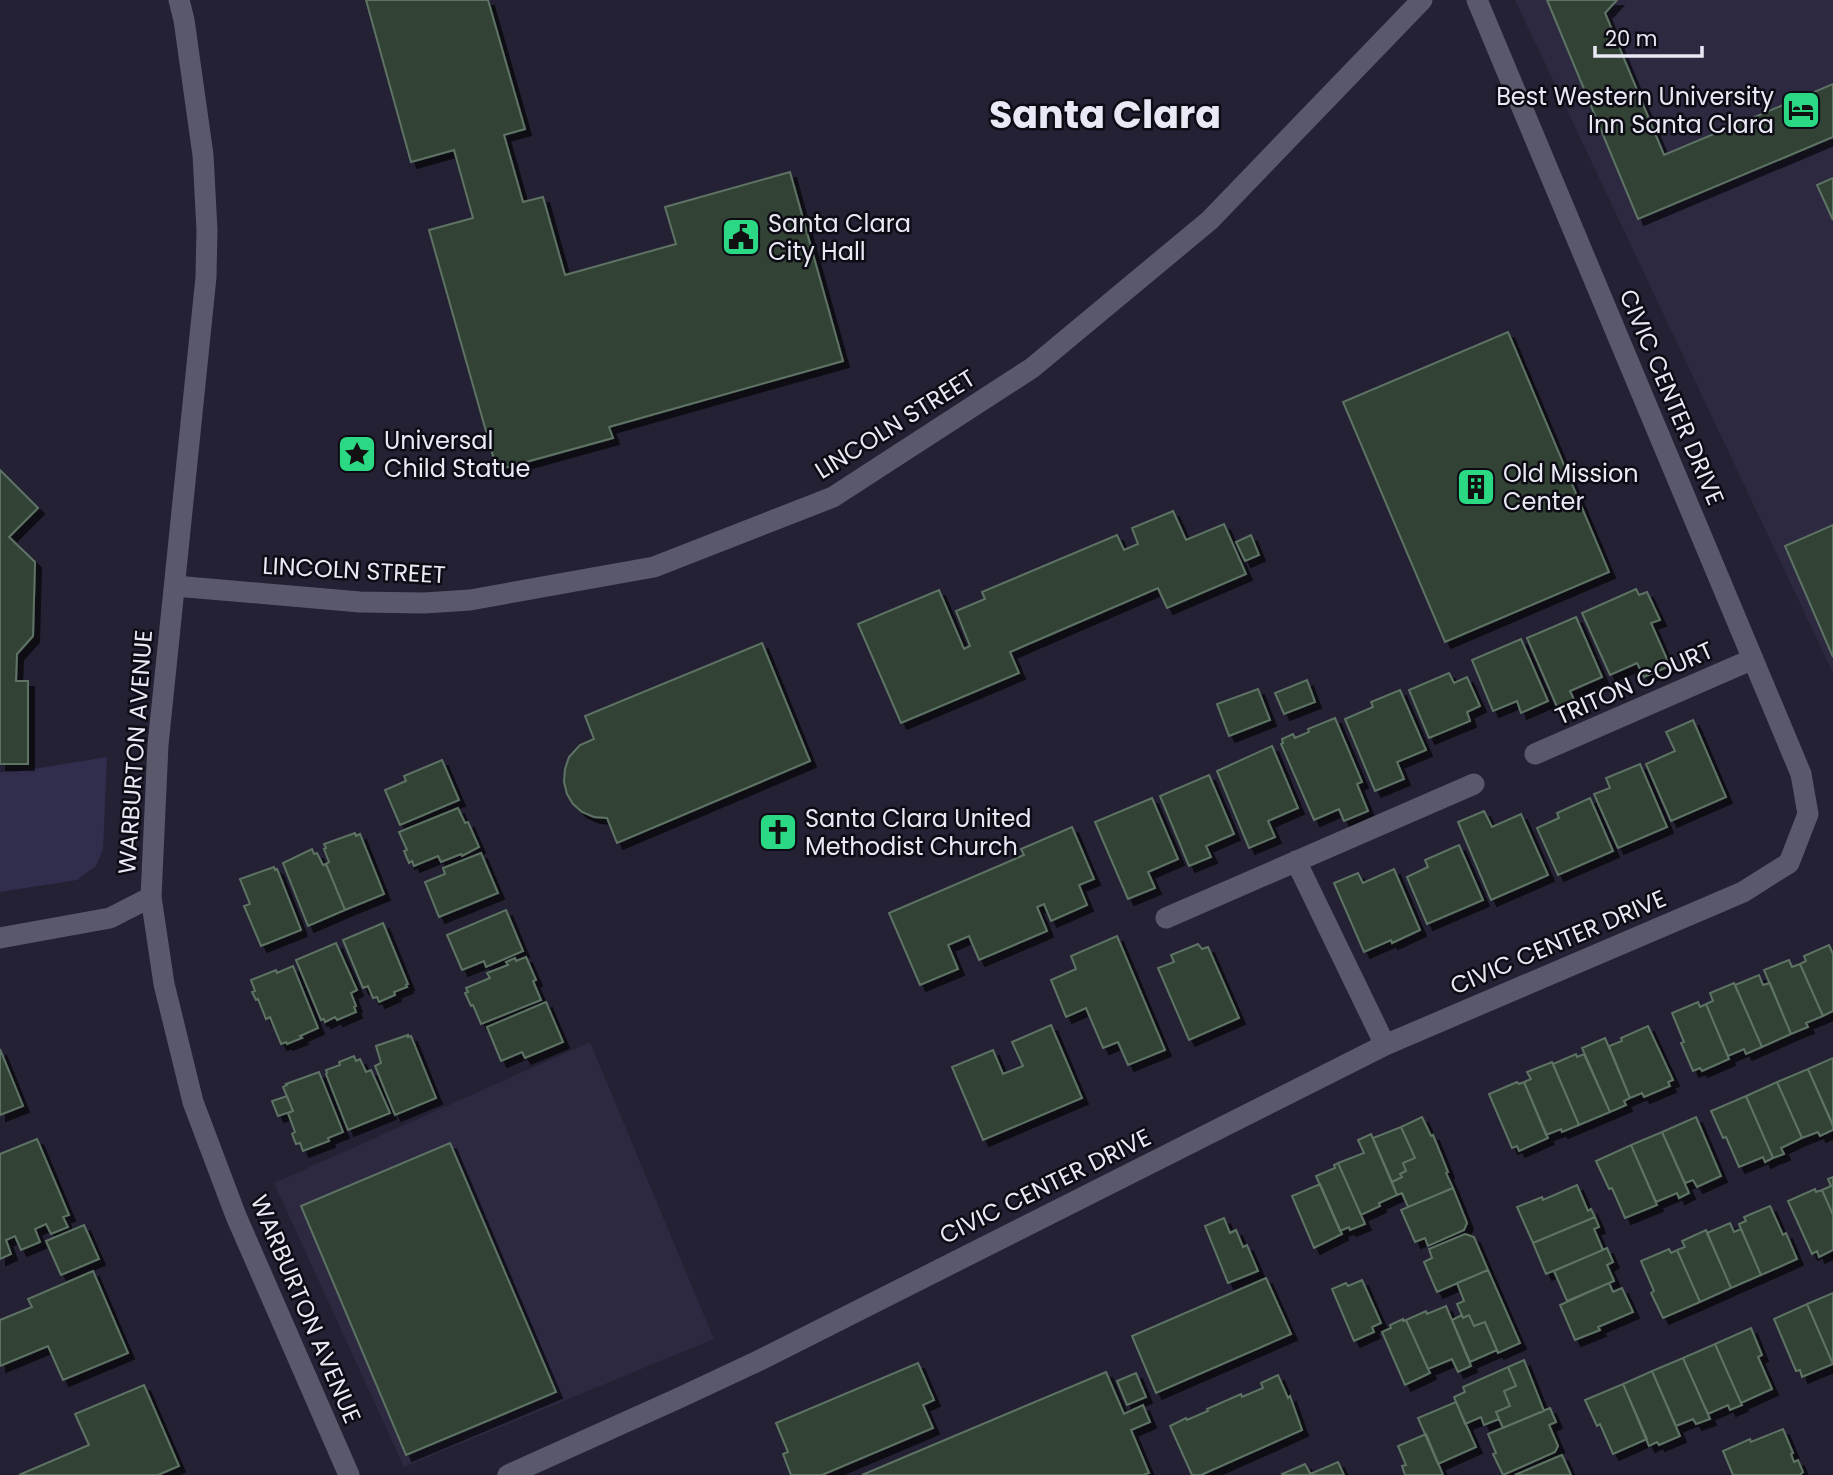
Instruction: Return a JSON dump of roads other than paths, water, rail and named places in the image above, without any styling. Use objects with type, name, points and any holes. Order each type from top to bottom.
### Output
[{"type":"street","name":"WARBURTON AVENUE","points":[[178,0],[184,20],[203,155],[207,230],[206,277],[158,744],[152,897],[164,984],[193,1102],[236,1216],[349,1475]]},
{"type":"street","name":"LINCOLN STREET","points":[[175,586],[360,601],[424,603],[470,600],[654,567],[833,497],[1031,368],[1210,220],[1422,0]]},
{"type":"street","name":"CIVIC CENTER DRIVE","points":[[508,1475],[758,1361],[985,1244],[1385,1045],[1743,892],[1789,863],[1808,814],[1801,774],[1477,0]]},
{"type":"street","name":"TRITON COURT","points":[[1535,754],[1753,659]]},
{"type":"street","points":[[1166,918],[1474,784]]},
{"type":"street","points":[[1297,861],[1385,1045]]},
{"type":"street","points":[[0,938],[110,918],[152,897]]},
{"type":"place","name":"Best Western University Inn Santa Clara","points":[[1801,110]]},
{"type":"place","name":"Santa Clara City Hall","points":[[741,237]]},
{"type":"place","name":"Universal Child Statue","points":[[357,454]]},
{"type":"place","name":"Old Mission Center","points":[[1476,487]]},
{"type":"place","name":"Santa Clara United Methodist Church","points":[[778,832]]},
{"type":"district","name":"Santa Clara","points":[[1105,114]]}]
